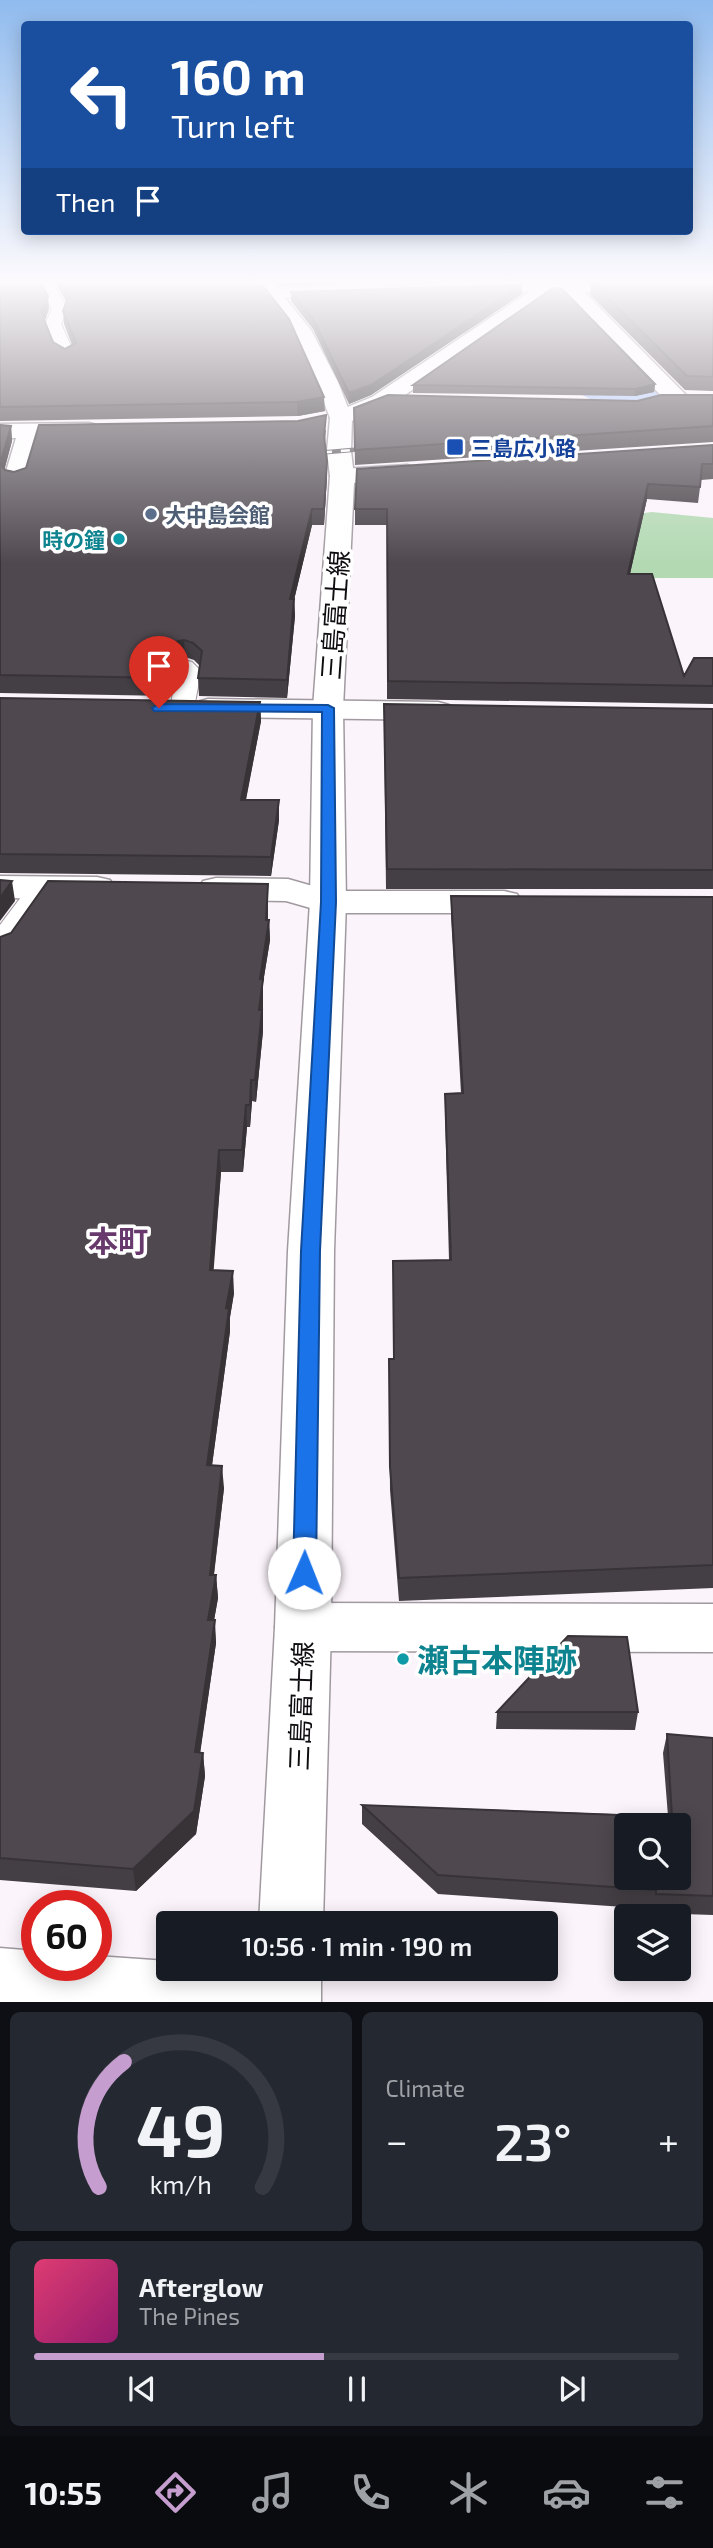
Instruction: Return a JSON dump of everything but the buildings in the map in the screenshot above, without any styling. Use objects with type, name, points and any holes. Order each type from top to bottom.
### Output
[{"type":"street","points":[[324,375],[341,418]]},
{"type":"street","points":[[316,424],[341,418],[380,402],[421,375]]},
{"type":"street","points":[[637,375],[662,404],[688,421]]},
{"type":"street","points":[[662,404],[701,400]]},
{"type":"street","points":[[380,402],[417,403]]},
{"type":"street","name":"三島富士線","points":[[291,1911],[303,1627],[311,1251],[328,902],[328,708],[342,476],[341,418]]},
{"type":"street","points":[[0,431],[105,430]]},
{"type":"street","points":[[16,478],[29,431]]},
{"type":"street","points":[[342,476],[424,470]]},
{"type":"street","points":[[169,708],[466,711]]},
{"type":"street","points":[[0,887],[125,888]]},
{"type":"street","points":[[179,889],[288,890],[328,902],[534,902]]},
{"type":"street","points":[[303,1627],[713,1629]]},
{"type":"street","points":[[0,1981],[278,2002]]},
{"type":"street","points":[[288,2002],[289,1981]]},
{"type":"lane","points":[[169,708],[189,671],[184,667]]},
{"type":"lane","points":[[0,946],[43,887]]},
{"type":"green space","points":[[652,512],[713,518],[713,578],[608,578],[628,515]]},
{"type":"waterway","points":[[586,375],[626,395],[713,422]]},
{"type":"railway","points":[[305,454],[375,448]]},
{"type":"place","name":"三島広小路","points":[[455,447]]},
{"type":"place","name":"大中島会館","points":[[151,514]]},
{"type":"place","name":"時の鐘","points":[[119,539]]},
{"type":"place","name":"瀬古本陣跡","points":[[403,1659]]},
{"type":"district","name":"本町","points":[[118,1240]]},
{"type":"route","points":[[159,708],[328,708],[328,902],[311,1251],[304,1573]]}]
